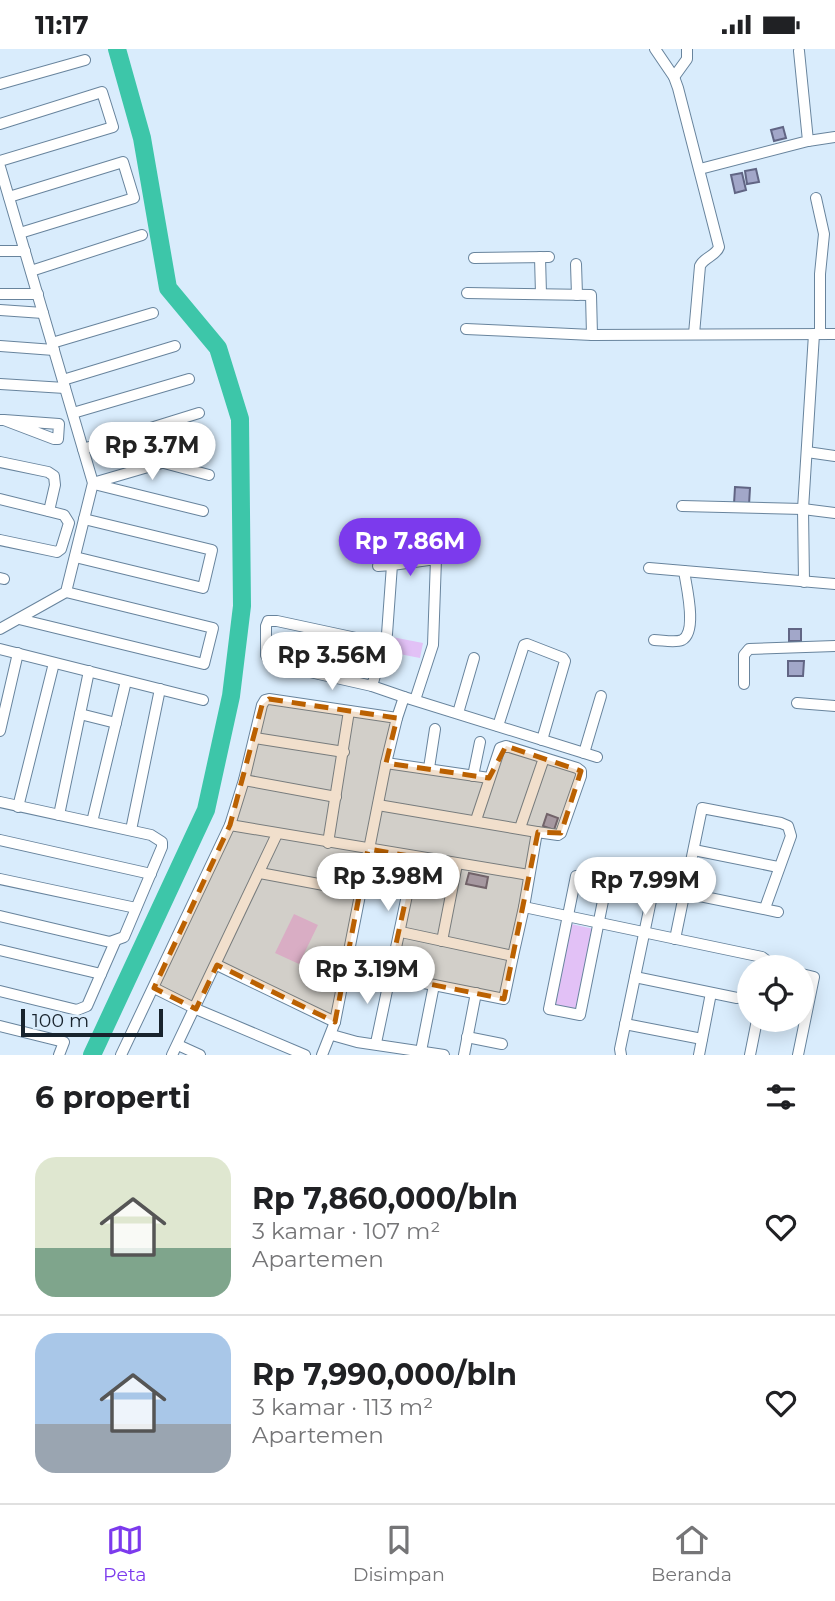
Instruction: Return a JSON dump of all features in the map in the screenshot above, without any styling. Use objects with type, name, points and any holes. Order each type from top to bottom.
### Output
[{"type":"street","points":[[655,49],[674,76],[719,247],[717,252],[705,259],[700,266],[694,334]]},
{"type":"street","points":[[674,76],[687,59],[687,49]]},
{"type":"street","points":[[799,51],[808,141]]},
{"type":"street","points":[[0,84],[85,60]]},
{"type":"street","points":[[0,124],[102,92],[113,127],[0,161]]},
{"type":"street","points":[[700,169],[808,141],[835,137]]},
{"type":"street","points":[[9,198],[123,162],[134,198],[20,233]]},
{"type":"street","points":[[1,174],[93,483],[66,592]]},
{"type":"street","points":[[804,582],[803,509],[824,235],[816,198]]},
{"type":"street","points":[[0,213],[14,213]]},
{"type":"street","points":[[31,271],[142,235]]},
{"type":"street","points":[[0,251],[25,251]]},
{"type":"street","points":[[474,258],[545,257],[541,294]]},
{"type":"street","points":[[576,264],[577,295]]},
{"type":"street","points":[[467,293],[591,295],[592,335]]},
{"type":"street","points":[[0,294],[38,294]]},
{"type":"street","points":[[0,310],[43,313]]},
{"type":"street","points":[[0,347],[53,347],[153,313]]},
{"type":"street","points":[[466,329],[592,335],[835,334]]},
{"type":"street","points":[[0,384],[64,384],[175,346]]},
{"type":"street","points":[[73,413],[189,379]]},
{"type":"street","points":[[83,449],[199,413]]},
{"type":"street","points":[[93,483],[203,451],[205,474],[162,463]]},
{"type":"street","points":[[807,452],[835,456]]},
{"type":"street","points":[[0,462],[48,472],[54,476],[55,485],[48,511]]},
{"type":"street","points":[[93,483],[204,511]]},
{"type":"street","points":[[0,499],[64,515],[69,523],[58,552],[0,540]]},
{"type":"street","points":[[682,506],[803,509],[835,513]]},
{"type":"street","points":[[75,557],[203,588],[212,550],[84,519]]},
{"type":"street","points":[[322,1055],[335,1022],[397,717],[410,699],[433,645],[436,558],[378,566]]},
{"type":"street","points":[[372,686],[384,644],[392,565]]},
{"type":"street","points":[[649,568],[835,584]]},
{"type":"street","points":[[654,640],[680,641],[688,633],[691,613],[684,571]]},
{"type":"street","points":[[0,629],[19,618],[66,592],[213,628],[204,664],[19,618]]},
{"type":"street","points":[[384,644],[277,621],[268,621],[266,626],[267,658],[274,666],[372,686],[597,757]]},
{"type":"street","points":[[498,726],[524,645],[527,644],[563,657],[565,661],[542,740]]},
{"type":"street","points":[[744,684],[744,659],[749,649],[835,646]]},
{"type":"street","points":[[0,649],[203,700]]},
{"type":"street","points":[[0,731],[18,653]]},
{"type":"street","points":[[458,713],[474,658]]},
{"type":"street","points":[[18,807],[54,663]]},
{"type":"street","points":[[59,815],[89,671]]},
{"type":"street","points":[[92,822],[125,681]]},
{"type":"street","points":[[131,829],[160,689]]},
{"type":"street","points":[[584,753],[601,696]]},
{"type":"street","points":[[121,1055],[230,825],[262,705],[266,699],[397,717]]},
{"type":"street","points":[[797,703],[835,706]]},
{"type":"street","points":[[328,843],[349,711]]},
{"type":"street","points":[[80,714],[116,723]]},
{"type":"street","points":[[429,768],[435,729]]},
{"type":"street","points":[[255,738],[344,753]]},
{"type":"street","points":[[473,776],[480,741]]},
{"type":"street","points":[[378,805],[558,835],[561,834],[581,771],[506,746],[500,748],[476,820]]},
{"type":"street","points":[[520,828],[544,758]]},
{"type":"street","points":[[386,763],[489,778]]},
{"type":"street","points":[[244,780],[337,796]]},
{"type":"street","points":[[0,802],[131,829],[156,837],[162,842],[160,854],[124,937],[115,942],[88,1006],[77,1010],[0,991]]},
{"type":"street","points":[[675,939],[702,808],[788,826],[790,836],[765,908]]},
{"type":"street","points":[[230,825],[529,876]]},
{"type":"street","points":[[389,976],[504,999],[537,832]]},
{"type":"street","points":[[200,1055],[175,1050],[277,834]]},
{"type":"street","points":[[0,840],[151,874]]},
{"type":"street","points":[[694,850],[778,867]]},
{"type":"street","points":[[376,1043],[415,857]]},
{"type":"street","points":[[442,941],[457,864]]},
{"type":"street","points":[[260,873],[361,892]]},
{"type":"street","points":[[576,876],[550,1009],[580,1015],[607,881]]},
{"type":"street","points":[[0,879],[136,908]]},
{"type":"street","points":[[621,1055],[654,886]]},
{"type":"street","points":[[685,893],[778,912]]},
{"type":"street","points":[[524,907],[752,955]]},
{"type":"street","points":[[0,916],[115,942]]},
{"type":"street","points":[[401,932],[513,956]]},
{"type":"street","points":[[0,950],[101,974]]},
{"type":"street","points":[[217,965],[335,1022]]},
{"type":"street","points":[[635,977],[737,998]]},
{"type":"street","points":[[421,1051],[434,985]]},
{"type":"street","points":[[154,988],[196,1009],[305,1055]]},
{"type":"street","points":[[464,1055],[476,993]]},
{"type":"street","points":[[699,1055],[711,993]]},
{"type":"street","points":[[625,1024],[702,1039]]},
{"type":"street","points":[[0,1026],[64,1042],[59,1055]]},
{"type":"street","points":[[751,1055],[755,1032]]},
{"type":"street","points":[[798,1055],[803,1032]]},
{"type":"street","points":[[332,1035],[357,1042],[444,1055]]},
{"type":"street","points":[[467,1038],[502,1044]]},
{"type":"highlighted area","points":[[269,699],[397,718],[386,763],[489,778],[506,746],[581,771],[561,833],[538,832],[504,999],[389,976],[415,857],[368,849],[335,1022],[217,965],[196,1009],[154,988],[230,825],[262,705]]},
{"type":"shaded area","points":[[392,637],[423,643],[420,658],[389,652]]},
{"type":"shaded area","points":[[294,914],[318,925],[299,964],[275,953]]},
{"type":"shaded area","points":[[571,924],[594,929],[577,1011],[553,1006]]},
{"type":"building","points":[[783,127],[786,138],[774,141],[771,130]]},
{"type":"building","points":[[756,169],[759,182],[747,184],[745,171]]},
{"type":"building","points":[[742,173],[746,190],[735,193],[731,175]]},
{"type":"building","points":[[735,487],[750,488],[749,505],[734,504]]},
{"type":"building","points":[[789,629],[801,629],[801,641],[789,641]]},
{"type":"building","points":[[788,661],[804,661],[803,676],[788,676]]},
{"type":"building","points":[[547,814],[558,818],[554,830],[543,826]]},
{"type":"building","points":[[469,873],[488,877],[486,888],[466,884]]},
{"type":"waterway","points":[[92,1055],[206,810],[231,696],[242,606],[240,419],[218,348],[168,288],[142,138],[117,49]]}]
